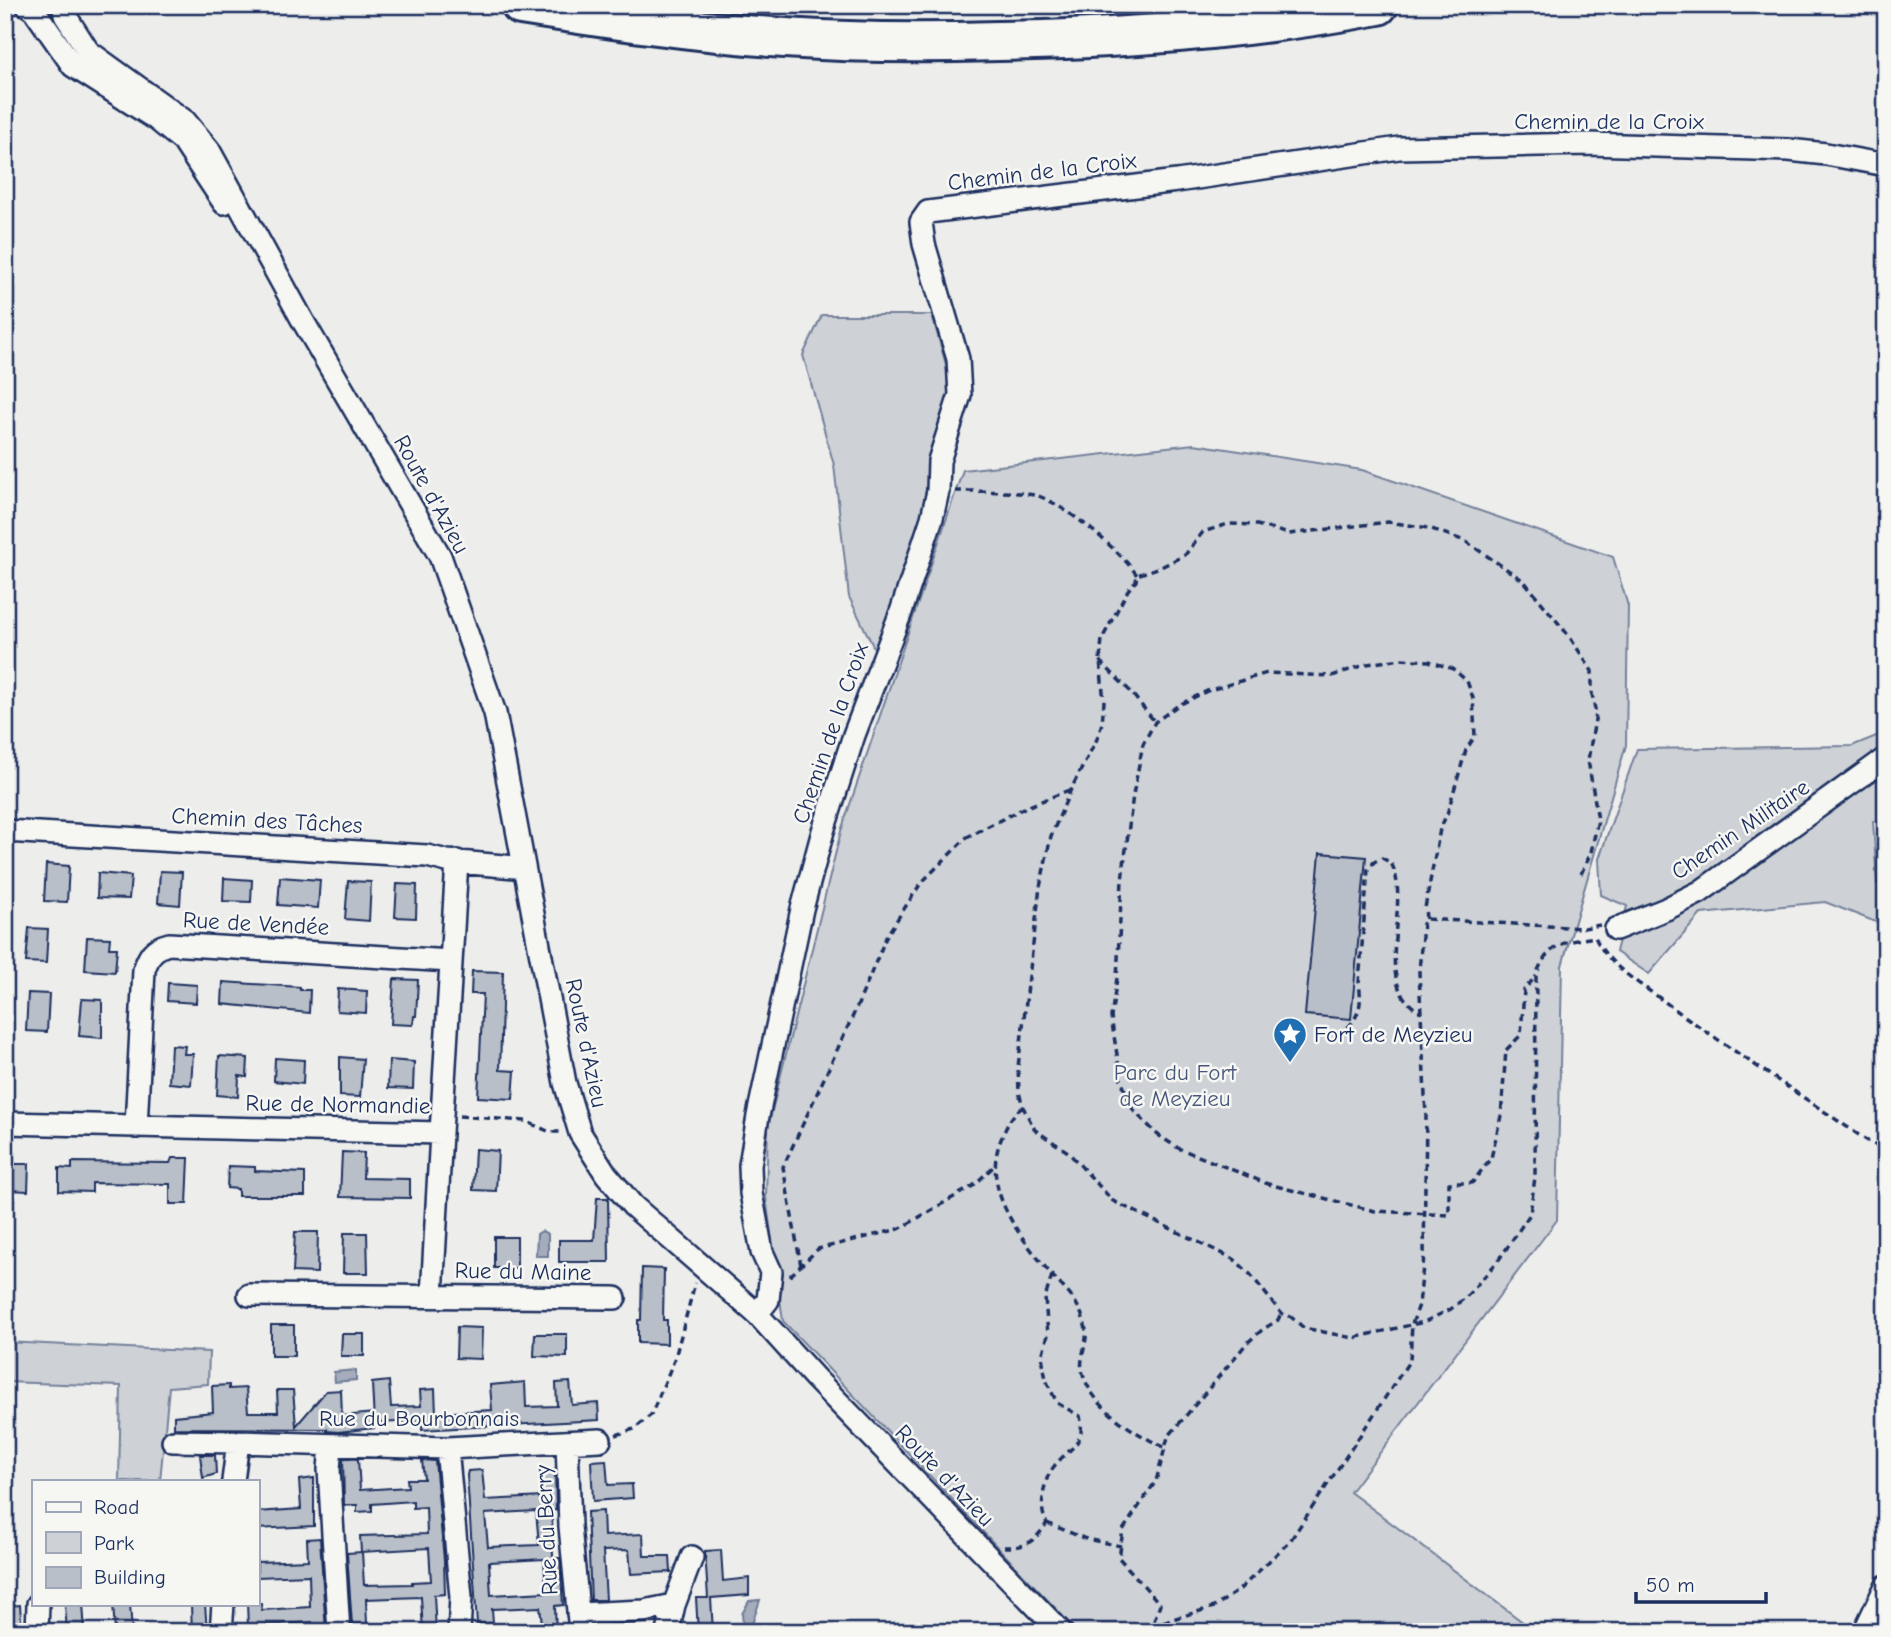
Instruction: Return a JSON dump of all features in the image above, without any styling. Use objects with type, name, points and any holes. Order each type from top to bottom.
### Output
[{"type":"highway","points":[[522,5],[709,32],[857,42],[1101,39],[1213,29],[1378,5]]},
{"type":"highway","points":[[693,5],[786,13],[966,20],[1096,15],[1195,5]]},
{"type":"street","name":"Route d'Azieu","points":[[27,5],[34,10],[73,66],[156,119],[183,141],[303,321]]},
{"type":"street","name":"Route d'Azieu","points":[[63,5],[65,15],[88,51],[185,121],[209,150],[303,321],[440,556],[495,713],[565,1083],[580,1133],[606,1174],[633,1206],[757,1314],[815,1378],[1061,1632]]},
{"type":"street","name":"Chemin de la Croix","points":[[757,1314],[768,1300],[771,1272],[762,1252],[751,1193],[750,1165],[802,909],[823,831],[932,518],[938,491],[939,461],[960,395],[958,359],[924,244],[922,222],[928,212],[1178,181],[1399,148],[1589,144],[1788,150],[1826,153],[1886,165]]},
{"type":"street","name":"Chemin Militaire","points":[[1609,927],[1666,909],[1700,892],[1886,758]]},
{"type":"street","name":"Chemin des Tâches","points":[[5,831],[427,856],[524,866]]},
{"type":"street","name":"Rue de Normandie","points":[[5,1124],[442,1124],[457,861]]},
{"type":"street","name":"Rue de Vendée","points":[[136,1126],[144,970],[157,947],[169,944],[451,961]]},
{"type":"street","name":"Rue du Maine","points":[[432,1296],[442,1124]]},
{"type":"street","name":"Rue du Maine","points":[[249,1295],[615,1298]]},
{"type":"street","name":"Rue du Bourbonnais","points":[[173,1441],[447,1448],[600,1440]]},
{"type":"street","points":[[233,1480],[238,1442]]},
{"type":"street","name":"Rue du Berry","points":[[568,1442],[570,1526],[579,1623],[674,1605]]},
{"type":"street","points":[[331,1446],[329,1469],[339,1632]]},
{"type":"street","points":[[447,1448],[461,1597],[459,1632]]},
{"type":"street","points":[[668,1632],[674,1605],[692,1557]]},
{"type":"street","points":[[1864,1632],[1886,1586]]},
{"type":"street","points":[[37,1632],[38,1606]]},
{"type":"street","points":[[221,1632],[223,1606]]},
{"type":"path","points":[[938,491],[1040,496],[1083,523],[1126,559],[1137,575],[1102,639],[1102,723],[1051,836],[1036,911],[1019,1051],[1019,1092],[1023,1107],[1035,1130],[1068,1152],[1112,1200],[1234,1259],[1251,1275],[1281,1313],[1291,1317],[1304,1328],[1353,1339],[1433,1319],[1467,1296],[1498,1261],[1530,1213],[1535,1177],[1536,975]]},
{"type":"path","points":[[1137,575],[1185,555],[1203,532],[1228,524],[1257,525],[1289,534],[1388,522],[1429,528],[1465,541],[1524,582],[1561,625],[1592,671],[1591,694],[1596,714],[1588,760],[1598,820],[1591,852],[1581,874]]},
{"type":"path","points":[[1151,1630],[1176,1618],[1214,1607],[1239,1590],[1290,1541],[1410,1360],[1412,1324],[1419,1305],[1424,1256],[1423,1213],[1426,1115],[1419,972],[1423,924],[1440,829],[1466,750],[1475,736],[1473,698],[1467,681],[1453,669],[1429,661],[1401,659],[1367,664],[1332,676],[1267,673],[1208,691],[1177,706],[1155,722],[1143,744],[1122,880],[1117,978],[1111,1017],[1121,1080],[1133,1110],[1158,1135],[1178,1148],[1296,1193],[1375,1211],[1423,1213],[1449,1216],[1449,1183],[1472,1183],[1491,1158],[1501,1115],[1506,1050],[1521,1035],[1524,990],[1536,975],[1543,957],[1552,949],[1563,943],[1595,937],[1600,949],[1621,970],[1681,1014],[1869,1142],[1886,1150]]},
{"type":"path","points":[[1100,660],[1155,722]]},
{"type":"path","points":[[801,1266],[783,1167],[887,935],[921,883],[967,837],[1024,808],[1071,789]]},
{"type":"path","points":[[1339,1036],[1356,1021],[1362,998],[1359,983],[1368,869],[1382,858],[1391,863],[1398,877],[1394,956],[1400,986],[1411,1007],[1421,1012]]},
{"type":"path","points":[[1426,919],[1609,927]]},
{"type":"path","points":[[1023,1107],[1016,1111],[997,1147],[993,1167],[998,1189],[1015,1227],[1077,1306],[1087,1336],[1082,1368],[1090,1388],[1102,1405],[1132,1430],[1166,1448]]},
{"type":"path","points":[[442,1124],[525,1121],[550,1132],[580,1133]]},
{"type":"path","points":[[791,1275],[818,1250],[899,1229],[973,1186],[993,1167]]},
{"type":"path","points":[[600,1440],[634,1429],[651,1415],[675,1358],[701,1264]]},
{"type":"path","points":[[1052,1275],[1045,1298],[1048,1335],[1042,1356],[1046,1380],[1057,1402],[1080,1416],[1083,1427],[1076,1446],[1052,1469],[1045,1486],[1042,1516],[1047,1523],[1086,1539],[1121,1546]]},
{"type":"path","points":[[1151,1630],[1160,1605],[1119,1558],[1123,1530],[1156,1481],[1168,1437],[1247,1343],[1278,1320],[1281,1313]]},
{"type":"path","points":[[972,1541],[978,1539],[989,1547],[1014,1547],[1036,1541],[1047,1523]]},
{"type":"green space","points":[[822,315],[932,315],[952,386],[930,461],[924,517],[875,650],[849,597],[834,465],[803,355]]},
{"type":"green space","name":"Parc du Fort de Meyzieu","points":[[1194,444],[1362,470],[1613,557],[1628,606],[1626,745],[1562,966],[1557,1220],[1350,1492],[1536,1632],[1272,1632],[1268,1629],[1264,1632],[1078,1632],[783,1321],[766,1197],[768,1127],[841,831],[963,470]]},
{"type":"green space","points":[[1886,732],[1886,823],[1873,821],[1877,884],[1886,883],[1886,926],[1825,902],[1701,914],[1649,974],[1616,952],[1627,906],[1601,895],[1599,859],[1637,749],[1852,746]]},
{"type":"green space","points":[[5,1342],[209,1352],[208,1384],[169,1387],[160,1480],[119,1480],[121,1386],[5,1382]]},
{"type":"water","points":[[542,1231],[548,1234],[548,1256],[536,1256],[537,1234]]},
{"type":"water","points":[[356,1370],[356,1380],[335,1382],[334,1372]]},
{"type":"water","points":[[760,1600],[752,1624],[743,1625],[742,1614],[749,1601]]},
{"type":"building","points":[[1320,853],[1366,857],[1351,1019],[1305,1015]]},
{"type":"building","points":[[46,864],[69,866],[67,902],[44,901]]},
{"type":"building","points":[[160,871],[182,872],[180,905],[158,903]]},
{"type":"building","points":[[98,873],[131,876],[129,899],[97,898]]},
{"type":"building","points":[[280,877],[320,880],[318,908],[278,905]]},
{"type":"building","points":[[224,878],[252,880],[251,902],[223,901]]},
{"type":"building","points":[[348,881],[371,882],[369,921],[345,919]]},
{"type":"building","points":[[397,884],[417,885],[416,918],[395,917]]},
{"type":"building","points":[[29,928],[48,929],[46,963],[26,962]]},
{"type":"building","points":[[87,937],[110,938],[109,948],[117,948],[115,972],[85,970]]},
{"type":"building","points":[[472,971],[503,972],[500,1070],[515,1071],[513,1099],[478,1097],[483,994],[471,994]]},
{"type":"building","points":[[394,979],[418,980],[413,1025],[391,1024]]},
{"type":"building","points":[[223,982],[310,990],[309,1013],[222,1004]]},
{"type":"building","points":[[168,983],[197,985],[196,1003],[167,1001]]},
{"type":"building","points":[[338,989],[367,991],[366,1013],[337,1011]]},
{"type":"building","points":[[28,993],[49,994],[47,1032],[26,1031]]},
{"type":"building","points":[[82,999],[102,1000],[102,1038],[79,1036]]},
{"type":"building","points":[[171,1045],[185,1046],[184,1054],[193,1054],[191,1085],[169,1083]]},
{"type":"building","points":[[219,1056],[248,1058],[247,1077],[239,1076],[238,1097],[217,1095]]},
{"type":"building","points":[[340,1057],[363,1059],[360,1097],[340,1096]]},
{"type":"building","points":[[275,1058],[304,1060],[303,1084],[274,1081]]},
{"type":"building","points":[[389,1060],[414,1062],[413,1089],[388,1088]]},
{"type":"building","points":[[475,1149],[498,1151],[496,1191],[473,1190]]},
{"type":"building","points":[[342,1152],[364,1153],[363,1178],[410,1179],[410,1198],[340,1197]]},
{"type":"building","points":[[172,1158],[189,1158],[187,1204],[170,1204],[170,1184],[92,1183],[92,1192],[59,1191],[59,1168],[72,1169],[72,1162],[170,1163]]},
{"type":"building","points":[[9,1164],[29,1164],[28,1191],[9,1190]]},
{"type":"building","points":[[228,1166],[255,1167],[255,1171],[305,1173],[305,1196],[238,1196],[238,1189],[227,1188]]},
{"type":"building","points":[[597,1198],[608,1198],[609,1262],[559,1262],[559,1240],[594,1240]]},
{"type":"building","points":[[295,1232],[318,1232],[317,1273],[293,1272]]},
{"type":"building","points":[[344,1233],[367,1233],[368,1273],[343,1273]]},
{"type":"building","points":[[494,1237],[517,1237],[517,1268],[494,1268]]},
{"type":"building","points":[[642,1268],[664,1269],[663,1320],[667,1320],[667,1344],[638,1343]]},
{"type":"building","points":[[271,1325],[294,1325],[294,1356],[271,1356]]},
{"type":"building","points":[[457,1327],[482,1328],[481,1359],[456,1358]]},
{"type":"building","points":[[342,1334],[364,1334],[364,1356],[341,1356]]},
{"type":"building","points":[[535,1334],[567,1334],[567,1357],[534,1356]]},
{"type":"building","points":[[389,1381],[391,1407],[421,1406],[420,1390],[435,1389],[436,1413],[492,1410],[490,1385],[525,1382],[526,1407],[557,1406],[556,1383],[570,1382],[572,1405],[598,1403],[599,1420],[422,1430],[422,1421],[374,1423],[372,1383]]},
{"type":"building","points":[[229,1385],[229,1389],[246,1388],[248,1412],[278,1412],[277,1390],[293,1390],[296,1426],[326,1391],[341,1390],[342,1416],[374,1413],[374,1428],[338,1432],[327,1429],[174,1428],[174,1416],[213,1412],[212,1386]]},
{"type":"building","points":[[200,1455],[215,1455],[216,1474],[203,1478]]},
{"type":"building","points":[[343,1458],[358,1459],[360,1490],[408,1487],[407,1479],[424,1479],[422,1460],[435,1461],[445,1594],[434,1595],[436,1632],[423,1632],[421,1597],[366,1599],[367,1624],[352,1625],[347,1553],[362,1552],[364,1585],[431,1581],[429,1548],[361,1552],[360,1536],[427,1534],[426,1507],[413,1508],[413,1501],[372,1504],[372,1511],[357,1512],[357,1505],[344,1505]]},
{"type":"building","points":[[606,1460],[608,1485],[632,1484],[633,1498],[593,1501],[591,1461]]},
{"type":"building","points":[[482,1470],[485,1500],[543,1497],[540,1471],[555,1470],[553,1558],[560,1558],[563,1605],[555,1606],[556,1632],[543,1632],[540,1607],[492,1609],[493,1623],[477,1624],[468,1471]],"holes":[[[536,1511],[539,1545],[488,1547],[485,1514]],[[544,1559],[546,1592],[491,1595],[489,1562]]]},
{"type":"building","points":[[314,1478],[314,1526],[259,1529],[259,1512],[301,1509],[299,1480]]},
{"type":"building","points":[[603,1511],[604,1536],[643,1534],[644,1556],[670,1556],[671,1572],[631,1574],[629,1550],[603,1551],[606,1600],[591,1600],[587,1512]]},
{"type":"building","points":[[320,1538],[326,1632],[312,1632],[312,1622],[248,1626],[247,1606],[261,1604],[262,1610],[310,1607],[309,1575],[259,1577],[259,1562],[308,1560],[307,1539]]},
{"type":"building","points":[[721,1550],[723,1581],[749,1578],[749,1595],[711,1598],[713,1632],[698,1632],[696,1598],[708,1598],[705,1551]]},
{"type":"building","points":[[20,1605],[22,1632],[7,1632],[7,1606]]},
{"type":"building","points":[[65,1606],[83,1606],[85,1632],[67,1632]]},
{"type":"building","points":[[113,1606],[130,1606],[132,1632],[115,1632]]},
{"type":"building","points":[[191,1606],[205,1606],[207,1632],[192,1632]]},
{"type":"place","name":"Fort de Meyzieu","points":[[1290,1064]]}]
